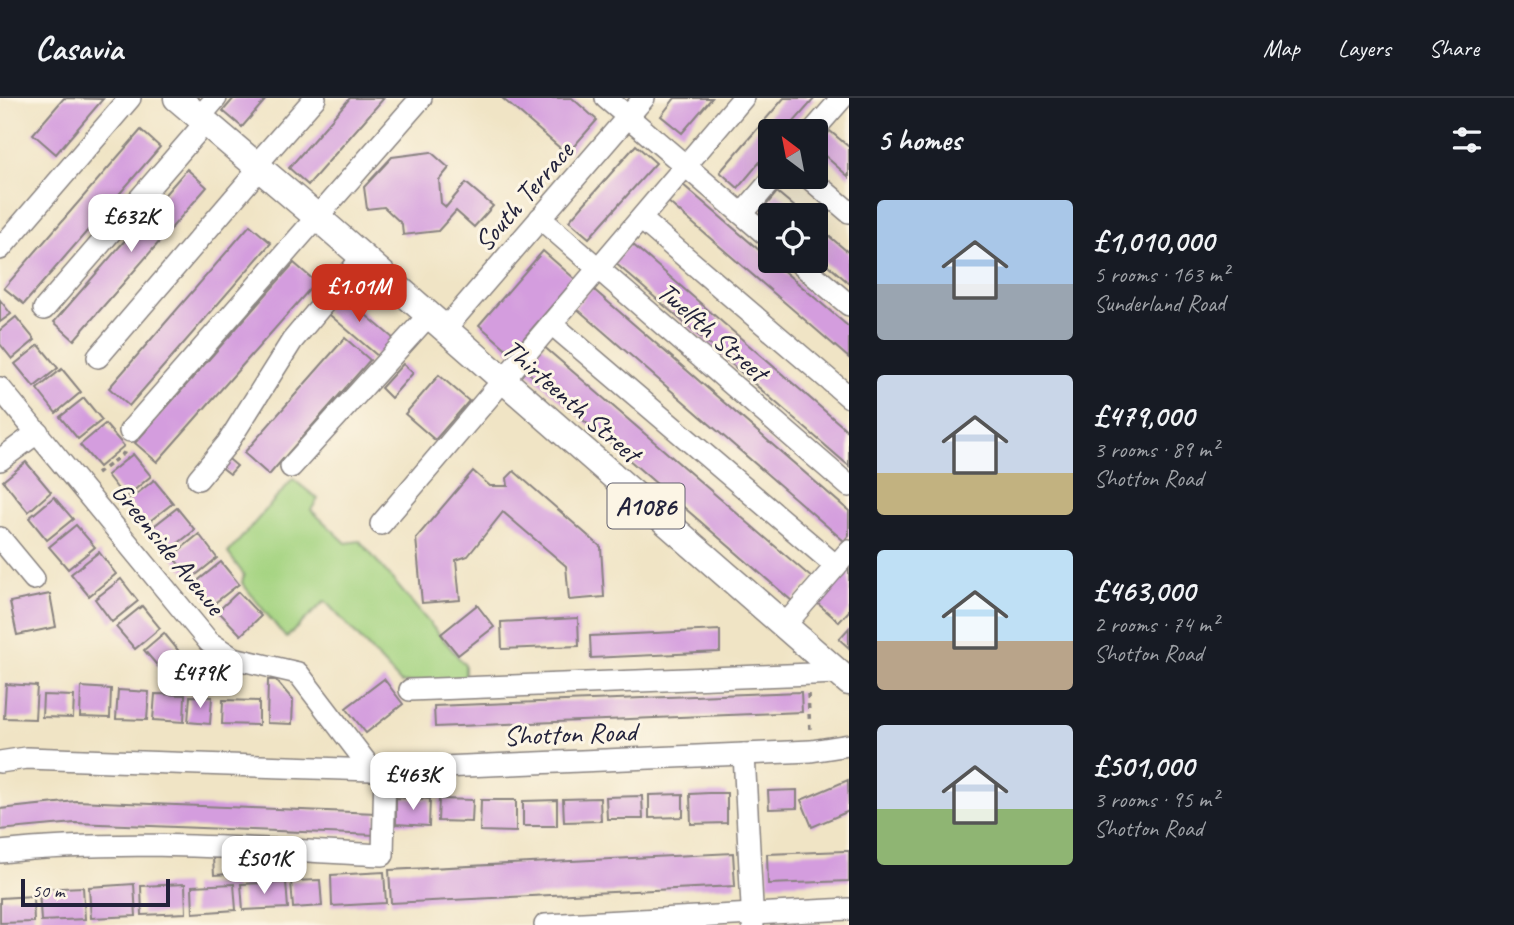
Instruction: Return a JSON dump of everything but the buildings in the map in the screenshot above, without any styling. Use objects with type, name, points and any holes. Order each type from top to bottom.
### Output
[{"type":"main road","name":"A1086","points":[[177,98],[436,323]]},
{"type":"main road","name":"Thirteenth Street","points":[[436,323],[843,677]]},
{"type":"street","points":[[0,249],[130,98]]},
{"type":"street","points":[[44,309],[202,121],[216,98]]},
{"type":"street","points":[[98,357],[315,98]]},
{"type":"street","points":[[130,431],[421,98]]},
{"type":"street","points":[[606,98],[758,228]]},
{"type":"street","name":"South Terrace","points":[[291,467],[540,218],[644,98]]},
{"type":"street","points":[[381,524],[743,98]]},
{"type":"street","points":[[828,120],[842,109]]},
{"type":"street","points":[[742,214],[764,189]]},
{"type":"street","points":[[822,189],[849,212]]},
{"type":"street","name":"Twelfth Street","points":[[540,218],[849,486]]},
{"type":"street","points":[[641,219],[849,397]]},
{"type":"street","points":[[198,479],[227,444],[292,341],[362,258]]},
{"type":"street","points":[[811,273],[849,305]]},
{"type":"street","points":[[552,324],[843,558],[784,626]]},
{"type":"street","name":"Greenside Avenue","points":[[0,388],[209,642],[233,658],[298,673],[379,769]]},
{"type":"street","points":[[0,460],[38,432]]},
{"type":"street","points":[[0,538],[34,579]]},
{"type":"street","points":[[410,690],[807,674],[843,677]]},
{"type":"street","name":"Shotton Road","points":[[0,762],[26,758],[379,769],[811,751],[849,745]]},
{"type":"street","points":[[744,754],[753,920]]},
{"type":"street","points":[[0,852],[58,846],[141,844],[383,855],[379,769]]},
{"type":"street","points":[[545,925],[753,920],[849,909]]},
{"type":"path","points":[[82,487],[124,453],[130,431]]},
{"type":"path","points":[[807,674],[811,751]]},
{"type":"green space","points":[[293,479],[318,499],[311,510],[346,543],[360,541],[465,665],[465,680],[401,683],[325,601],[286,638],[242,583],[244,575],[228,553]]}]
